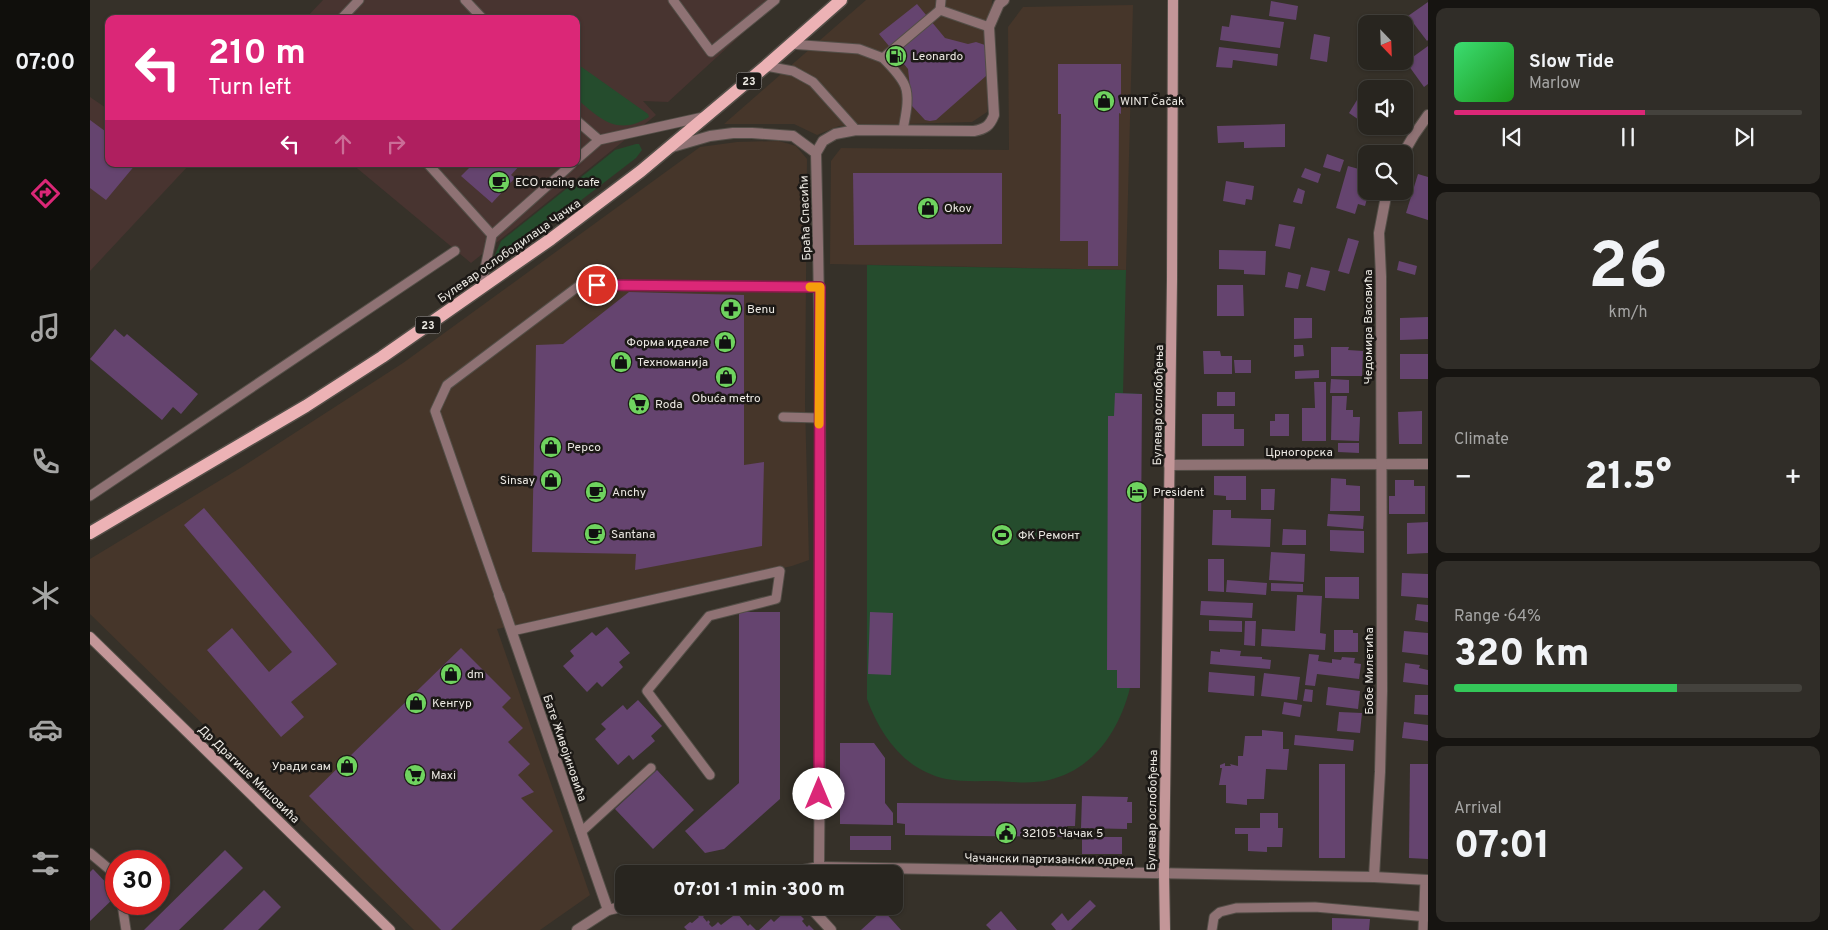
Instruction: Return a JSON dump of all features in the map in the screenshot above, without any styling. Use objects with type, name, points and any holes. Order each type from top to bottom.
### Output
[{"type":"main road","name":"Булевар ослободилаца Чачка","points":[[90,533],[260,434],[382,357],[592,209],[707,116],[841,0]]},
{"type":"main road","name":"Булевар ослобођења","points":[[1165,930],[1173,0]]},
{"type":"main road","name":"Др Драгише Мишовића","points":[[90,637],[390,930]]},
{"type":"street","points":[[666,149],[710,136],[752,133],[793,136],[816,153],[823,141],[829,137],[856,130],[974,131],[984,129],[991,123],[994,115],[990,27],[999,4],[1004,0]]},
{"type":"street","points":[[1408,145],[1428,115]]},
{"type":"street","name":"Браћа Спасићи","points":[[816,153],[820,287],[819,865]]},
{"type":"street","name":"Чедомира Васовића","points":[[1381,464],[1378,233],[1385,200]]},
{"type":"street","name":"Бобе Милетића","points":[[1374,877],[1382,691],[1381,464]]},
{"type":"street","name":"Црногорска","points":[[1169,465],[1428,464]]},
{"type":"street","name":"Бате Живојиновића","points":[[499,595],[608,910]]},
{"type":"street","name":"Чачански партизански одред","points":[[903,868],[1374,877],[1426,880]]},
{"type":"street","points":[[577,930],[608,910],[615,908]]},
{"type":"street","points":[[817,915],[831,930]]},
{"type":"lane","points":[[345,15],[358,0]]},
{"type":"lane","points":[[465,0],[479,15]]},
{"type":"lane","points":[[673,0],[711,52],[775,0]]},
{"type":"lane","points":[[883,58],[940,10],[941,0]]},
{"type":"lane","points":[[940,10],[990,27]]},
{"type":"lane","points":[[790,44],[859,49],[883,58],[895,70],[905,86],[907,104],[903,130]]},
{"type":"lane","points":[[766,66],[793,71],[813,82],[856,130]]},
{"type":"lane","points":[[580,157],[599,140],[707,116]]},
{"type":"lane","points":[[580,123],[599,140]]},
{"type":"lane","points":[[434,167],[492,235]]},
{"type":"lane","points":[[481,287],[492,235],[569,167]]},
{"type":"lane","points":[[90,496],[455,251]]},
{"type":"lane","points":[[499,595],[435,411],[447,385],[580,285],[820,287]]},
{"type":"lane","points":[[783,417],[819,418]]},
{"type":"lane","points":[[512,631],[780,571],[776,599],[709,616],[647,692],[710,775]]},
{"type":"lane","points":[[581,832],[650,768]]},
{"type":"lane","points":[[90,853],[105,865]]},
{"type":"lane","points":[[1423,930],[1426,880]]},
{"type":"lane","points":[[1212,930],[1214,917],[1220,912],[1236,908],[1315,906],[1425,917]]},
{"type":"lane","points":[[124,915],[126,930]]},
{"type":"shaded area","points":[[323,0],[779,0],[668,102],[643,101],[656,115],[471,263],[356,167],[580,167],[580,15],[309,15]]},
{"type":"shaded area","name":"Leonardo","points":[[866,0],[992,0],[987,112],[972,122],[839,126],[817,135],[794,124],[724,124]]},
{"type":"shaded area","points":[[1133,5],[1126,270],[830,264],[831,161],[841,148],[1009,150],[1008,27],[1023,7]]},
{"type":"shaded area","points":[[90,97],[105,107],[105,167],[187,167],[90,271]]},
{"type":"shaded area","points":[[779,141],[796,146],[807,159],[805,404],[809,560],[792,566],[497,629],[590,895],[540,930],[414,930],[90,614],[90,559],[242,467],[403,363],[700,147],[737,142]]},
{"type":"green space","points":[[580,66],[648,114],[649,117],[638,123],[618,125],[601,118],[580,101]]},
{"type":"green space","points":[[639,144],[642,150],[636,158],[502,261],[495,261],[494,257],[501,241],[615,150]]},
{"type":"green space","name":"ФК Ремонт","points":[[867,265],[1126,270],[1123,393],[1142,394],[1130,688],[1119,719],[1102,746],[1092,757],[1065,775],[1043,781],[1022,782],[958,781],[931,775],[918,768],[896,750],[879,726],[867,699]]},
{"type":"building","points":[[1271,1],[1298,6],[1296,20],[1269,16]]},
{"type":"building","points":[[1428,2],[1427,41],[1413,23],[1413,15],[1409,15]]},
{"type":"building","points":[[917,4],[945,38],[968,44],[976,42],[985,45],[988,52],[986,76],[936,120],[930,121],[925,120],[912,106],[908,69],[879,34]]},
{"type":"building","points":[[1231,15],[1284,22],[1280,48],[1220,40],[1222,26],[1229,27]]},
{"type":"building","points":[[1314,34],[1330,37],[1327,62],[1310,59]]},
{"type":"building","points":[[1428,46],[1428,84],[1424,87],[1412,70],[1413,57]]},
{"type":"building","points":[[1219,47],[1278,54],[1277,66],[1233,60],[1232,68],[1216,67]]},
{"type":"building","points":[[1058,64],[1121,64],[1118,266],[1088,266],[1088,241],[1060,241],[1061,114],[1058,114]]},
{"type":"building","points":[[1357,100],[1358,101],[1358,119],[1349,113]]},
{"type":"building","points":[[90,120],[105,131],[105,167],[134,167],[106,200],[90,188]]},
{"type":"building","points":[[1285,124],[1285,147],[1244,148],[1244,142],[1218,143],[1217,126]]},
{"type":"building","points":[[1327,154],[1344,160],[1340,172],[1323,167]]},
{"type":"building","points":[[1348,166],[1358,169],[1358,200],[1367,200],[1365,206],[1358,204],[1355,214],[1336,208]]},
{"type":"building","points":[[470,167],[518,167],[511,175],[515,178],[492,203],[461,176]]},
{"type":"building","points":[[1305,168],[1321,174],[1318,183],[1301,177]]},
{"type":"building","name":"Okov","points":[[853,173],[1002,173],[1002,244],[854,245]]},
{"type":"building","points":[[1418,174],[1428,177],[1428,220],[1406,213],[1410,200],[1413,200],[1413,190]]},
{"type":"building","points":[[1226,181],[1254,186],[1252,200],[1246,199],[1245,205],[1223,201]]},
{"type":"building","points":[[1298,188],[1305,191],[1302,204],[1293,202]]},
{"type":"building","points":[[1279,224],[1295,227],[1290,249],[1275,246]]},
{"type":"building","points":[[1348,238],[1359,241],[1349,274],[1338,271]]},
{"type":"building","points":[[1219,250],[1266,251],[1265,275],[1244,274],[1244,270],[1219,269]]},
{"type":"building","points":[[1399,261],[1417,266],[1415,275],[1397,270]]},
{"type":"building","points":[[1311,267],[1330,271],[1325,291],[1306,286]]},
{"type":"building","points":[[1288,272],[1301,275],[1298,289],[1285,287]]},
{"type":"building","points":[[1217,285],[1243,285],[1244,316],[1217,316]]},
{"type":"building","name":"Roda","points":[[629,292],[744,295],[744,465],[764,462],[762,546],[635,570],[636,554],[532,552],[536,345],[563,344]]},
{"type":"building","points":[[1428,317],[1428,339],[1400,340],[1400,318]]},
{"type":"building","points":[[1294,318],[1312,318],[1312,338],[1294,339]]},
{"type":"building","points":[[115,329],[124,337],[127,334],[198,394],[181,414],[173,407],[162,420],[90,359]]},
{"type":"building","points":[[1294,345],[1303,345],[1304,356],[1294,357]]},
{"type":"building","points":[[1331,347],[1349,347],[1348,350],[1363,351],[1362,376],[1331,376]]},
{"type":"building","points":[[1203,351],[1220,351],[1221,356],[1232,356],[1232,374],[1204,374]]},
{"type":"building","points":[[1400,354],[1428,354],[1428,379],[1400,379]]},
{"type":"building","points":[[1234,360],[1251,360],[1251,373],[1235,373]]},
{"type":"building","points":[[1319,370],[1319,378],[1295,379],[1295,371]]},
{"type":"building","points":[[1331,379],[1349,380],[1349,393],[1330,393]]},
{"type":"building","points":[[1314,382],[1326,382],[1326,441],[1302,441],[1302,408],[1315,408]]},
{"type":"building","points":[[1217,392],[1235,392],[1235,406],[1217,406]]},
{"type":"building","points":[[1115,393],[1142,394],[1140,688],[1117,688],[1117,670],[1107,670],[1108,416],[1114,416]]},
{"type":"building","points":[[1332,396],[1347,396],[1346,410],[1353,410],[1353,417],[1360,417],[1359,441],[1331,440]]},
{"type":"building","points":[[1422,411],[1422,444],[1399,444],[1398,412]]},
{"type":"building","points":[[1202,414],[1234,414],[1234,429],[1244,429],[1244,446],[1202,446]]},
{"type":"building","points":[[1275,414],[1289,414],[1289,436],[1270,436],[1270,421],[1275,421]]},
{"type":"building","points":[[1338,443],[1359,443],[1359,453],[1338,452]]},
{"type":"building","points":[[1214,476],[1246,476],[1246,500],[1226,500],[1226,496],[1214,495]]},
{"type":"building","points":[[1331,478],[1346,479],[1346,485],[1360,486],[1360,511],[1330,511]]},
{"type":"building","points":[[1395,480],[1414,480],[1414,486],[1425,486],[1425,514],[1389,514],[1389,496],[1395,496]]},
{"type":"building","points":[[1261,489],[1275,489],[1274,510],[1261,510]]},
{"type":"building","points":[[204,508],[337,664],[291,702],[304,717],[281,737],[207,650],[232,628],[269,672],[292,652],[184,525]]},
{"type":"building","points":[[1213,510],[1231,510],[1231,518],[1271,519],[1270,547],[1212,545]]},
{"type":"building","points":[[1328,514],[1364,516],[1363,529],[1327,526]]},
{"type":"building","points":[[1428,522],[1428,553],[1407,554],[1407,523]]},
{"type":"building","points":[[1283,529],[1306,530],[1306,545],[1282,545]]},
{"type":"building","points":[[1330,530],[1364,531],[1364,553],[1330,551]]},
{"type":"building","points":[[1271,552],[1305,554],[1304,582],[1269,580]]},
{"type":"building","points":[[1208,559],[1224,559],[1224,592],[1208,591]]},
{"type":"building","points":[[1402,573],[1428,574],[1428,598],[1401,596]]},
{"type":"building","points":[[1325,577],[1359,577],[1359,599],[1325,598]]},
{"type":"building","points":[[1227,580],[1267,583],[1266,595],[1226,592]]},
{"type":"building","points":[[1271,583],[1303,584],[1303,592],[1271,591]]},
{"type":"building","points":[[1297,595],[1322,596],[1320,633],[1326,634],[1325,650],[1261,646],[1262,629],[1295,631]]},
{"type":"building","points":[[1201,601],[1253,603],[1252,618],[1200,615]]},
{"type":"building","points":[[1417,604],[1428,605],[1428,622],[1415,620]]},
{"type":"building","points":[[739,612],[780,612],[780,799],[724,849],[705,853],[685,831],[739,783]]},
{"type":"building","points":[[870,612],[893,613],[891,675],[868,674]]},
{"type":"building","points":[[1209,620],[1242,621],[1242,632],[1209,631]]},
{"type":"building","points":[[1245,621],[1256,621],[1255,646],[1244,645]]},
{"type":"building","points":[[607,627],[630,653],[619,662],[623,667],[602,687],[597,682],[587,692],[563,666],[574,656],[570,651],[592,632],[596,636]]},
{"type":"building","points":[[1334,630],[1353,630],[1353,633],[1358,633],[1358,652],[1334,652]]},
{"type":"building","points":[[1404,631],[1428,633],[1428,655],[1402,652]]},
{"type":"building","points":[[461,648],[511,698],[502,707],[523,728],[508,742],[530,764],[518,775],[534,792],[521,798],[553,831],[451,930],[441,930],[309,796]]},
{"type":"building","points":[[1220,649],[1241,651],[1240,656],[1262,657],[1262,659],[1271,660],[1270,669],[1210,664],[1211,651],[1220,652]]},
{"type":"building","points":[[1309,654],[1319,655],[1318,661],[1332,663],[1332,659],[1341,660],[1342,657],[1355,658],[1354,663],[1361,664],[1359,679],[1317,674],[1315,686],[1305,685]]},
{"type":"building","points":[[1405,663],[1420,665],[1419,668],[1428,670],[1428,685],[1403,682]]},
{"type":"building","points":[[1209,672],[1255,676],[1254,696],[1208,692]]},
{"type":"building","points":[[1264,673],[1300,677],[1297,700],[1261,696]]},
{"type":"building","points":[[1328,687],[1360,691],[1358,709],[1326,705]]},
{"type":"building","points":[[1305,689],[1313,690],[1312,702],[1303,701]]},
{"type":"building","points":[[1415,695],[1428,695],[1428,715],[1414,714]]},
{"type":"building","points":[[638,700],[662,726],[651,736],[655,741],[633,760],[629,755],[618,765],[595,739],[606,729],[601,724],[623,705],[627,710]]},
{"type":"building","points":[[1284,702],[1302,705],[1300,717],[1282,714]]},
{"type":"building","points":[[1339,712],[1362,713],[1360,733],[1337,731]]},
{"type":"building","points":[[1404,722],[1428,725],[1428,741],[1402,738]]},
{"type":"building","points":[[1262,730],[1283,732],[1283,749],[1289,749],[1287,770],[1266,769],[1264,799],[1247,799],[1247,805],[1226,803],[1226,785],[1219,785],[1222,768],[1220,768],[1220,765],[1225,763],[1225,766],[1231,766],[1230,764],[1238,766],[1238,756],[1243,756],[1245,736],[1262,736]]},
{"type":"building","points":[[1295,735],[1354,740],[1353,751],[1294,745]]},
{"type":"building","points":[[840,743],[874,743],[885,758],[885,803],[893,813],[893,825],[840,824]]},
{"type":"building","points":[[1319,764],[1345,764],[1345,858],[1319,858]]},
{"type":"building","points":[[1410,764],[1428,764],[1428,859],[1409,858]]},
{"type":"building","points":[[657,770],[694,810],[653,849],[615,809]]},
{"type":"building","points":[[1082,796],[1128,797],[1127,802],[1132,802],[1132,823],[1127,823],[1127,829],[1081,828]]},
{"type":"building","points":[[897,803],[1076,804],[1075,826],[1067,826],[1067,837],[905,835],[905,824],[897,823]]},
{"type":"building","points":[[1260,813],[1278,813],[1278,828],[1283,828],[1282,847],[1267,847],[1267,852],[1248,851],[1248,834],[1235,834],[1235,828],[1260,828]]},
{"type":"building","points":[[850,836],[891,836],[891,850],[850,850]]},
{"type":"building","points":[[1082,837],[1122,837],[1122,854],[1082,854]]},
{"type":"building","points":[[225,850],[243,868],[179,930],[144,930],[159,915],[170,915],[170,904]]},
{"type":"building","points":[[93,869],[105,882],[105,907],[90,921],[90,872]]},
{"type":"building","points":[[264,890],[281,907],[258,930],[223,930]]},
{"type":"building","points":[[1090,900],[1096,906],[1071,930],[1056,930],[1051,924],[1062,913],[1068,921]]},
{"type":"building","points":[[1001,911],[1017,930],[991,930],[986,925]]},
{"type":"building","points":[[734,915],[739,915],[748,926],[750,924],[756,930],[687,930],[684,927],[690,922],[692,923],[698,916],[704,916],[712,927],[718,922],[721,925]]},
{"type":"building","points":[[781,915],[800,915],[807,927],[809,925],[814,930],[759,930],[771,919],[774,922]]},
{"type":"building","points":[[878,915],[888,915],[901,930],[861,930]]},
{"type":"building","points":[[1332,918],[1370,919],[1369,930],[1332,930]]},
{"type":"slow traffic","points":[[810,287],[820,287],[819,424]]},
{"type":"place","name":"Leonardo","points":[[896,56]]},
{"type":"place","name":"WINT Čačak","points":[[1104,101]]},
{"type":"place","name":"ECO racing cafe","points":[[499,182]]},
{"type":"place","name":"Okov","points":[[928,208]]},
{"type":"place","name":"Benu","points":[[731,309]]},
{"type":"place","name":"Форма идеале","points":[[725,342]]},
{"type":"place","name":"Техноманија","points":[[621,362]]},
{"type":"place","name":"Obuća metro","points":[[726,377]]},
{"type":"place","name":"Roda","points":[[639,404]]},
{"type":"place","name":"Pepco","points":[[551,447]]},
{"type":"place","name":"Sinsay","points":[[551,480]]},
{"type":"place","name":"Anchy","points":[[596,492]]},
{"type":"place","name":"President","points":[[1137,492]]},
{"type":"place","name":"Santana","points":[[595,534]]},
{"type":"place","name":"ФК Ремонт","points":[[1002,535]]},
{"type":"place","name":"dm","points":[[451,674]]},
{"type":"place","name":"Кенгур","points":[[416,703]]},
{"type":"place","name":"Уради сам","points":[[347,766]]},
{"type":"place","name":"Maxi","points":[[415,775]]},
{"type":"place","name":"32105 Чачак 5","points":[[1006,833]]},
{"type":"route","points":[[597,285],[820,287],[819,794]]}]
